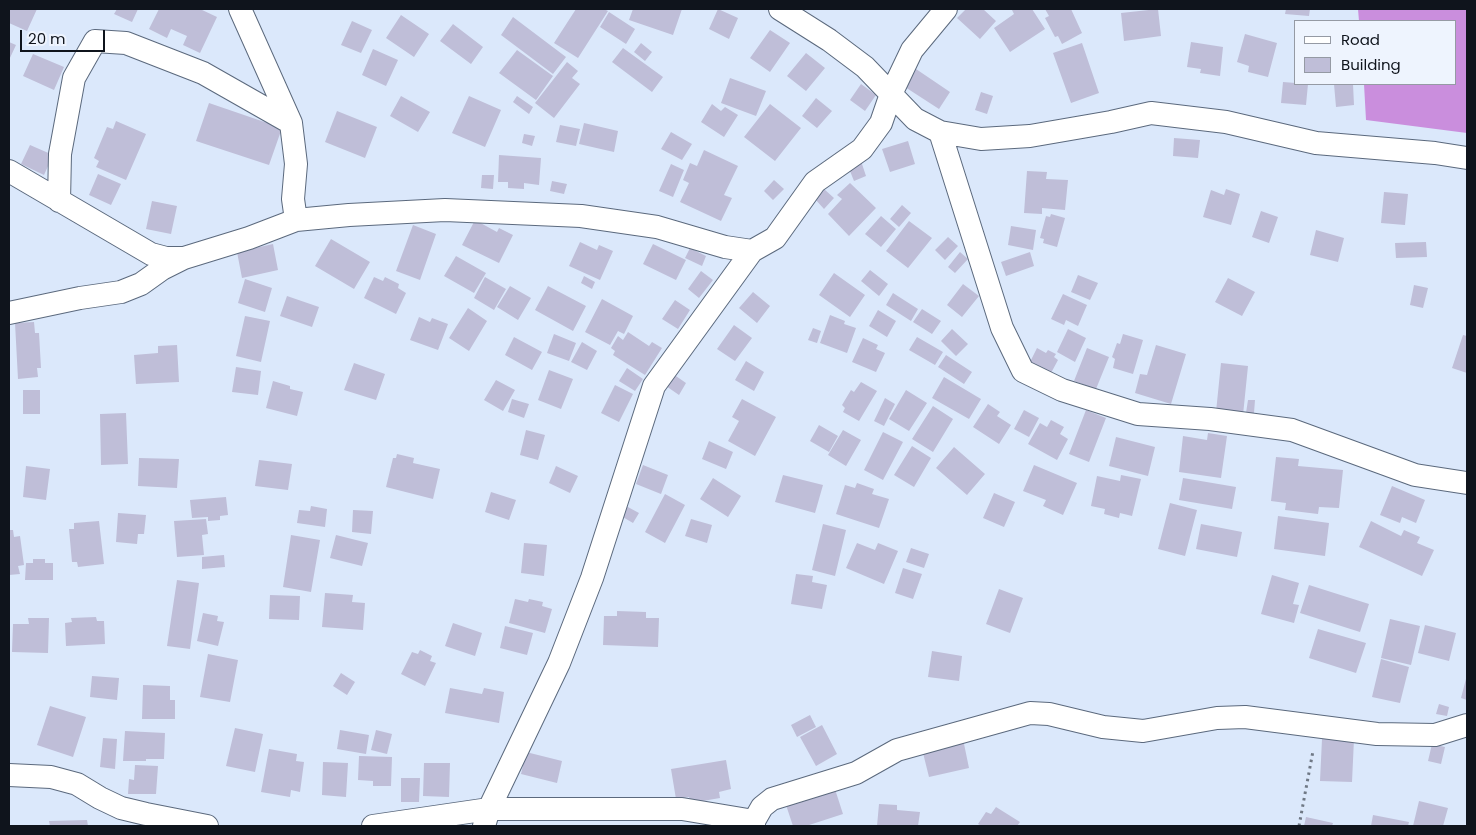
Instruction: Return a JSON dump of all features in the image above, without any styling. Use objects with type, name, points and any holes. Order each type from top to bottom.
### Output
[{"type":"street","points":[[240,9],[291,123],[296,164],[293,199],[296,220]]},
{"type":"street","points":[[780,9],[829,40],[865,67],[915,119],[940,132],[981,139],[1030,136],[1151,113],[1226,122],[1316,144],[1435,153],[1467,158]]},
{"type":"street","points":[[487,818],[559,663],[592,578],[654,386],[752,251],[775,238],[815,182],[862,149],[881,124],[891,94],[912,50],[946,9]]},
{"type":"street","points":[[59,201],[60,154],[74,78],[95,42],[126,42],[203,73],[291,123]]},
{"type":"street","points":[[940,132],[1002,328],[1023,370],[1062,390],[1138,414],[1210,419],[1292,430],[1415,475],[1467,483]]},
{"type":"street","points":[[9,171],[151,254],[166,258],[184,258]]},
{"type":"street","points":[[9,313],[80,298],[121,292],[141,284],[162,269],[184,258],[249,238],[296,220],[349,215],[445,210],[581,216],[657,227],[726,248],[752,251]]},
{"type":"street","points":[[374,826],[487,818],[682,809],[754,823],[762,807],[772,799],[856,773],[897,750],[1030,713],[1050,714],[1103,727],[1143,731],[1217,718],[1245,717],[1377,734],[1434,735],[1467,725]]},
{"type":"street","points":[[9,775],[51,777],[77,784],[121,808],[208,826]]},
{"type":"path","points":[[1299,826],[1318,726]]},
{"type":"shaded area","points":[[1358,9],[1467,9],[1467,133],[1366,120],[1364,85],[1456,85],[1456,20],[1359,20]]},
{"type":"building","points":[[9,9],[37,9],[27,31],[9,23]]},
{"type":"building","points":[[117,9],[138,9],[132,22],[114,14]]},
{"type":"building","points":[[159,9],[200,9],[217,17],[200,53],[183,45],[187,36],[171,29],[167,38],[149,29]]},
{"type":"building","points":[[576,9],[604,9],[608,11],[578,58],[554,43]]},
{"type":"building","points":[[633,9],[682,9],[673,35],[629,20]]},
{"type":"building","points":[[718,9],[738,18],[729,39],[709,29]]},
{"type":"building","points":[[966,9],[983,9],[996,21],[980,39],[957,18]]},
{"type":"building","points":[[1032,9],[1045,29],[1010,52],[994,28],[1014,14],[1012,10]]},
{"type":"building","points":[[1045,9],[1071,9],[1082,33],[1062,44],[1058,36],[1055,37],[1045,18],[1049,16]]},
{"type":"building","points":[[1158,9],[1161,36],[1124,41],[1121,13]]},
{"type":"building","points":[[1286,9],[1310,9],[1309,16],[1285,14]]},
{"type":"building","points":[[609,12],[635,29],[626,44],[600,27]]},
{"type":"building","points":[[401,15],[429,34],[414,57],[386,38]]},
{"type":"building","points":[[513,17],[566,57],[553,74],[501,35]]},
{"type":"building","points":[[352,21],[372,30],[361,53],[341,45]]},
{"type":"building","points":[[453,24],[483,47],[471,64],[440,41]]},
{"type":"building","points":[[770,30],[790,43],[770,72],[750,58]]},
{"type":"building","points":[[1245,34],[1277,43],[1268,77],[1248,72],[1249,66],[1237,62]]},
{"type":"building","points":[[9,42],[16,45],[9,60]]},
{"type":"building","points":[[1191,42],[1223,47],[1220,76],[1200,73],[1201,69],[1187,67]]},
{"type":"building","points":[[641,43],[652,52],[645,61],[634,52]]},
{"type":"building","points":[[1082,43],[1099,93],[1071,103],[1053,53]]},
{"type":"building","points":[[623,48],[663,77],[652,92],[612,62]]},
{"type":"building","points":[[373,49],[398,60],[386,86],[362,75]]},
{"type":"building","points":[[517,50],[553,76],[536,100],[499,73]]},
{"type":"building","points":[[806,53],[825,68],[806,91],[787,76]]},
{"type":"building","points":[[33,54],[64,67],[54,90],[23,76]]},
{"type":"building","points":[[567,62],[578,71],[572,78],[580,84],[554,118],[535,103]]},
{"type":"building","points":[[916,69],[950,92],[939,109],[905,87]]},
{"type":"building","points":[[730,78],[766,91],[756,116],[721,103]]},
{"type":"building","points":[[1283,82],[1294,83],[1294,85],[1308,85],[1306,105],[1281,103]]},
{"type":"building","points":[[861,84],[876,95],[865,111],[850,100]]},
{"type":"building","points":[[1334,85],[1353,85],[1354,105],[1336,107]]},
{"type":"building","points":[[981,92],[993,96],[987,114],[975,110]]},
{"type":"building","points":[[401,96],[430,112],[418,132],[390,116]]},
{"type":"building","points":[[469,96],[501,110],[485,147],[452,133]]},
{"type":"building","points":[[517,96],[533,107],[529,114],[513,102]]},
{"type":"building","points":[[816,98],[832,111],[817,128],[802,116]]},
{"type":"building","points":[[209,103],[282,128],[269,165],[196,141]]},
{"type":"building","points":[[712,104],[721,111],[725,107],[738,115],[724,137],[701,122]]},
{"type":"building","points":[[770,104],[801,128],[775,161],[744,137]]},
{"type":"building","points":[[337,111],[377,127],[365,158],[325,142]]},
{"type":"building","points":[[116,121],[146,134],[126,180],[96,167],[99,161],[94,158],[107,127],[113,129]]},
{"type":"building","points":[[584,123],[618,131],[614,152],[579,144]]},
{"type":"building","points":[[560,125],[580,129],[576,146],[556,142]]},
{"type":"building","points":[[671,132],[692,144],[682,160],[661,149]]},
{"type":"building","points":[[524,134],[535,136],[532,146],[522,143]]},
{"type":"building","points":[[1174,138],[1200,140],[1198,158],[1173,156]]},
{"type":"building","points":[[908,141],[915,164],[890,172],[882,149]]},
{"type":"building","points":[[30,145],[53,155],[44,175],[21,164]]},
{"type":"building","points":[[704,150],[738,166],[724,195],[732,198],[721,221],[680,202],[689,183],[683,180],[690,163],[697,166]]},
{"type":"building","points":[[499,155],[541,158],[539,185],[524,183],[524,189],[508,188],[508,182],[498,182]]},
{"type":"building","points":[[861,161],[866,176],[854,181],[848,166]]},
{"type":"building","points":[[671,164],[684,170],[673,197],[659,191]]},
{"type":"building","points":[[1027,171],[1047,172],[1046,179],[1068,180],[1065,210],[1042,208],[1042,214],[1024,213]]},
{"type":"building","points":[[98,174],[121,184],[111,205],[89,195]]},
{"type":"building","points":[[482,175],[494,175],[493,189],[481,188]]},
{"type":"building","points":[[774,180],[784,189],[773,200],[764,191]]},
{"type":"building","points":[[552,181],[567,184],[564,194],[550,191]]},
{"type":"building","points":[[850,183],[876,208],[849,236],[828,214],[842,199],[837,195]]},
{"type":"building","points":[[824,189],[834,198],[824,209],[815,199]]},
{"type":"building","points":[[1226,189],[1240,194],[1231,225],[1203,217],[1211,190],[1224,195]]},
{"type":"building","points":[[1384,192],[1408,194],[1405,225],[1381,223]]},
{"type":"building","points":[[152,201],[177,206],[171,234],[146,229]]},
{"type":"building","points":[[902,205],[911,213],[899,227],[890,219]]},
{"type":"building","points":[[1261,211],[1278,217],[1269,243],[1252,237]]},
{"type":"building","points":[[1051,214],[1065,218],[1057,247],[1043,243],[1044,239],[1040,238],[1046,216],[1050,217]]},
{"type":"building","points":[[881,216],[896,229],[881,247],[865,234]]},
{"type":"building","points":[[475,220],[497,232],[499,228],[513,235],[499,263],[462,245]]},
{"type":"building","points":[[909,221],[932,238],[908,268],[886,251]]},
{"type":"building","points":[[413,225],[436,234],[420,280],[396,271]]},
{"type":"building","points":[[1011,226],[1036,230],[1033,250],[1008,245]]},
{"type":"building","points":[[1316,230],[1344,238],[1338,262],[1310,255]]},
{"type":"building","points":[[948,237],[958,246],[945,260],[935,250]]},
{"type":"building","points":[[331,239],[370,262],[354,289],[315,266]]},
{"type":"building","points":[[580,242],[597,250],[599,245],[613,251],[600,280],[569,266]]},
{"type":"building","points":[[1426,242],[1427,257],[1396,258],[1395,243]]},
{"type":"building","points":[[273,244],[278,270],[242,278],[237,252]]},
{"type":"building","points":[[653,244],[686,260],[676,280],[643,264]]},
{"type":"building","points":[[690,248],[706,256],[702,266],[685,258]]},
{"type":"building","points":[[960,252],[968,259],[955,273],[948,267]]},
{"type":"building","points":[[1030,252],[1034,266],[1006,276],[1001,262]]},
{"type":"building","points":[[456,256],[486,273],[474,293],[444,276]]},
{"type":"building","points":[[870,270],[888,284],[879,296],[861,281]]},
{"type":"building","points":[[701,271],[713,280],[699,298],[688,289]]},
{"type":"building","points":[[834,273],[865,295],[850,317],[819,295]]},
{"type":"building","points":[[1078,275],[1098,283],[1090,300],[1071,292]]},
{"type":"building","points":[[584,276],[595,282],[592,289],[581,283]]},
{"type":"building","points":[[374,277],[383,281],[385,277],[399,284],[398,288],[406,293],[396,314],[364,298]]},
{"type":"building","points":[[485,277],[506,289],[494,310],[474,298]]},
{"type":"building","points":[[1228,278],[1255,292],[1242,316],[1215,302]]},
{"type":"building","points":[[245,279],[272,288],[265,312],[238,303]]},
{"type":"building","points":[[963,284],[979,296],[962,317],[947,305]]},
{"type":"building","points":[[1414,285],[1428,288],[1423,308],[1410,305]]},
{"type":"building","points":[[510,286],[531,298],[518,320],[497,307]]},
{"type":"building","points":[[548,286],[586,306],[573,331],[535,310]]},
{"type":"building","points":[[753,292],[770,306],[757,323],[739,308]]},
{"type":"building","points":[[893,293],[918,309],[911,321],[886,305]]},
{"type":"building","points":[[1063,294],[1087,305],[1078,326],[1066,320],[1064,325],[1051,319]]},
{"type":"building","points":[[287,296],[319,307],[312,327],[280,316]]},
{"type":"building","points":[[602,299],[633,316],[624,334],[618,331],[610,345],[585,332]]},
{"type":"building","points":[[675,300],[690,310],[678,329],[662,319]]},
{"type":"building","points":[[468,308],[487,321],[469,351],[449,338]]},
{"type":"building","points":[[922,309],[941,321],[932,334],[913,322]]},
{"type":"building","points":[[878,310],[896,321],[887,337],[869,326]]},
{"type":"building","points":[[830,315],[845,321],[844,324],[856,328],[847,353],[820,343]]},
{"type":"building","points":[[245,316],[270,321],[261,362],[236,356]]},
{"type":"building","points":[[419,317],[430,322],[432,318],[448,324],[438,350],[410,340]]},
{"type":"building","points":[[34,322],[35,333],[39,333],[41,368],[37,368],[38,377],[18,379],[15,323]]},
{"type":"building","points":[[734,325],[752,338],[735,361],[717,349]]},
{"type":"building","points":[[813,328],[821,331],[817,343],[808,340]]},
{"type":"building","points":[[952,329],[968,344],[956,356],[941,341]]},
{"type":"building","points":[[1068,329],[1086,338],[1075,362],[1057,352]]},
{"type":"building","points":[[628,332],[649,346],[652,342],[662,348],[645,375],[613,355],[615,351],[611,348],[618,336],[623,340]]},
{"type":"building","points":[[554,334],[576,343],[569,361],[547,353]]},
{"type":"building","points":[[1123,334],[1143,340],[1133,374],[1113,368],[1115,359],[1112,357],[1117,343],[1120,344]]},
{"type":"building","points":[[1463,335],[1467,336],[1467,373],[1452,368]]},
{"type":"building","points":[[514,337],[542,352],[532,370],[505,355]]},
{"type":"building","points":[[917,337],[943,352],[935,365],[909,350]]},
{"type":"building","points":[[863,338],[878,345],[876,349],[885,353],[876,372],[852,362]]},
{"type":"building","points":[[582,342],[597,351],[587,370],[571,362]]},
{"type":"building","points":[[177,345],[179,382],[136,384],[134,355],[158,353],[158,346]]},
{"type":"building","points":[[1156,345],[1186,354],[1171,404],[1135,393],[1140,374],[1147,375]]},
{"type":"building","points":[[1037,348],[1046,353],[1048,350],[1056,354],[1054,357],[1058,360],[1051,373],[1030,362]]},
{"type":"building","points":[[1087,348],[1109,357],[1096,389],[1074,381]]},
{"type":"building","points":[[946,355],[972,372],[964,384],[938,367]]},
{"type":"building","points":[[746,361],[764,372],[754,391],[735,380]]},
{"type":"building","points":[[354,363],[385,374],[376,400],[344,390]]},
{"type":"building","points":[[1221,363],[1248,366],[1243,415],[1216,412]]},
{"type":"building","points":[[236,367],[261,371],[258,395],[232,392]]},
{"type":"building","points":[[627,368],[643,379],[635,391],[619,381]]},
{"type":"building","points":[[549,370],[573,379],[561,409],[538,400]]},
{"type":"building","points":[[673,374],[686,383],[679,395],[666,386]]},
{"type":"building","points":[[944,377],[981,399],[969,419],[932,398]]},
{"type":"building","points":[[496,380],[515,390],[503,411],[484,400]]},
{"type":"building","points":[[273,381],[290,386],[290,389],[303,392],[297,416],[266,408]]},
{"type":"building","points":[[861,382],[877,391],[859,421],[843,412],[845,408],[842,405],[851,390],[854,392]]},
{"type":"building","points":[[615,385],[633,394],[619,422],[601,413]]},
{"type":"building","points":[[23,390],[40,390],[40,414],[23,414]]},
{"type":"building","points":[[906,390],[927,403],[909,431],[889,419]]},
{"type":"building","points":[[885,398],[895,404],[884,426],[874,421]]},
{"type":"building","points":[[512,399],[529,404],[524,418],[508,412]]},
{"type":"building","points":[[742,399],[776,417],[755,456],[728,441],[739,421],[732,417]]},
{"type":"building","points":[[1248,400],[1255,400],[1254,413],[1246,413]]},
{"type":"building","points":[[988,404],[1000,412],[997,416],[1011,425],[999,444],[973,427]]},
{"type":"building","points":[[933,406],[953,419],[933,452],[912,439]]},
{"type":"building","points":[[1024,410],[1039,418],[1029,437],[1014,429]]},
{"type":"building","points":[[1086,410],[1106,418],[1089,462],[1069,454]]},
{"type":"building","points":[[126,413],[128,464],[101,465],[100,414]]},
{"type":"building","points":[[1051,420],[1064,427],[1060,434],[1068,439],[1057,460],[1028,444],[1040,423],[1047,427]]},
{"type":"building","points":[[819,425],[838,436],[829,452],[810,441]]},
{"type":"building","points":[[526,430],[545,435],[538,460],[520,455]]},
{"type":"building","points":[[843,430],[861,440],[846,466],[828,455]]},
{"type":"building","points":[[883,432],[903,442],[883,480],[864,470]]},
{"type":"building","points":[[1208,433],[1227,436],[1221,478],[1179,472],[1183,436],[1207,440]]},
{"type":"building","points":[[1116,437],[1155,447],[1148,476],[1109,466]]},
{"type":"building","points":[[709,441],[733,452],[726,469],[702,459]]},
{"type":"building","points":[[912,446],[931,458],[914,487],[894,475]]},
{"type":"building","points":[[954,447],[985,474],[967,495],[936,468]]},
{"type":"building","points":[[397,454],[414,458],[413,463],[440,469],[433,499],[386,487],[393,458],[396,458]]},
{"type":"building","points":[[1276,457],[1299,459],[1298,466],[1343,470],[1339,508],[1319,507],[1318,514],[1285,510],[1286,503],[1271,501]]},
{"type":"building","points":[[139,458],[179,459],[177,488],[138,486]]},
{"type":"building","points":[[259,460],[292,464],[288,490],[255,486]]},
{"type":"building","points":[[643,465],[668,475],[661,494],[636,484]]},
{"type":"building","points":[[1034,465],[1077,483],[1063,515],[1043,506],[1046,500],[1023,491]]},
{"type":"building","points":[[26,466],[50,469],[46,500],[23,497]]},
{"type":"building","points":[[556,466],[578,476],[570,493],[549,483]]},
{"type":"building","points":[[783,475],[823,485],[815,513],[775,502]]},
{"type":"building","points":[[1121,475],[1141,479],[1132,516],[1120,513],[1119,518],[1104,514],[1105,509],[1091,506],[1097,476],[1120,481]]},
{"type":"building","points":[[713,478],[741,496],[728,517],[700,499]]},
{"type":"building","points":[[1183,478],[1236,487],[1232,509],[1179,500]]},
{"type":"building","points":[[857,483],[874,489],[872,494],[889,499],[879,528],[836,514],[845,485],[855,488]]},
{"type":"building","points":[[1392,486],[1425,500],[1416,523],[1402,517],[1400,523],[1380,515]]},
{"type":"building","points":[[491,492],[516,500],[509,520],[485,512]]},
{"type":"building","points":[[994,493],[1015,502],[1004,527],[983,518]]},
{"type":"building","points":[[665,494],[685,505],[665,543],[645,532]]},
{"type":"building","points":[[226,497],[228,515],[220,516],[220,520],[208,521],[208,517],[192,518],[190,500]]},
{"type":"building","points":[[1170,503],[1197,510],[1185,556],[1158,549]]},
{"type":"building","points":[[311,506],[327,509],[325,527],[297,523],[299,510],[310,511]]},
{"type":"building","points":[[626,506],[639,513],[633,523],[621,516]]},
{"type":"building","points":[[353,510],[373,511],[371,534],[352,532]]},
{"type":"building","points":[[118,513],[146,515],[144,534],[138,534],[137,544],[116,542]]},
{"type":"building","points":[[1278,516],[1329,523],[1325,556],[1274,549]]},
{"type":"building","points":[[206,519],[208,534],[202,535],[204,555],[177,557],[174,521]]},
{"type":"building","points":[[691,519],[712,525],[707,543],[685,536]]},
{"type":"building","points":[[99,521],[104,564],[78,567],[77,562],[72,562],[69,529],[74,529],[74,523]]},
{"type":"building","points":[[1371,521],[1401,536],[1404,530],[1420,537],[1417,543],[1434,550],[1422,576],[1359,547]]},
{"type":"building","points":[[823,524],[846,530],[835,576],[812,570]]},
{"type":"building","points":[[1201,524],[1242,532],[1237,557],[1196,549]]},
{"type":"building","points":[[9,530],[13,530],[14,537],[20,536],[24,565],[18,566],[20,574],[9,575]]},
{"type":"building","points":[[291,535],[320,540],[311,592],[283,587]]},
{"type":"building","points":[[336,535],[368,543],[362,566],[330,558]]},
{"type":"building","points":[[524,543],[547,545],[544,576],[521,573]]},
{"type":"building","points":[[857,543],[875,550],[878,543],[898,551],[884,584],[846,568]]},
{"type":"building","points":[[911,548],[929,554],[924,568],[906,562]]},
{"type":"building","points":[[224,555],[225,567],[202,569],[202,557]]},
{"type":"building","points":[[33,559],[45,559],[45,563],[53,563],[53,580],[25,580],[26,563],[33,563]]},
{"type":"building","points":[[903,568],[922,574],[913,599],[895,593]]},
{"type":"building","points":[[796,574],[813,576],[812,582],[827,585],[822,609],[791,604]]},
{"type":"building","points":[[1272,575],[1299,583],[1293,604],[1299,605],[1294,623],[1261,614]]},
{"type":"building","points":[[177,580],[199,583],[190,649],[167,646]]},
{"type":"building","points":[[1309,585],[1369,604],[1360,632],[1300,613]]},
{"type":"building","points":[[999,589],[1023,598],[1010,633],[986,624]]},
{"type":"building","points":[[325,593],[353,595],[352,602],[365,603],[363,630],[322,627]]},
{"type":"building","points":[[270,595],[300,596],[299,620],[269,619]]},
{"type":"building","points":[[515,599],[528,602],[529,599],[543,602],[542,606],[552,609],[545,633],[509,623]]},
{"type":"building","points":[[617,611],[646,612],[646,618],[659,618],[658,647],[603,645],[604,616],[617,616]]},
{"type":"building","points":[[203,613],[218,616],[217,621],[224,622],[218,646],[197,641]]},
{"type":"building","points":[[96,617],[97,621],[104,621],[105,644],[66,646],[65,623],[72,622],[71,618]]},
{"type":"building","points":[[28,618],[49,618],[48,653],[12,652],[13,624],[29,624]]},
{"type":"building","points":[[1390,619],[1420,626],[1411,665],[1381,658]]},
{"type":"building","points":[[453,623],[482,633],[475,656],[445,646]]},
{"type":"building","points":[[1425,625],[1456,633],[1449,661],[1418,653]]},
{"type":"building","points":[[505,626],[533,633],[527,655],[500,648]]},
{"type":"building","points":[[1318,629],[1366,643],[1356,673],[1309,658]]},
{"type":"building","points":[[420,650],[432,656],[430,661],[436,663],[425,686],[401,674],[412,652],[418,654]]},
{"type":"building","points":[[932,651],[962,656],[959,681],[928,677]]},
{"type":"building","points":[[208,654],[238,660],[230,702],[200,697]]},
{"type":"building","points":[[1381,659],[1409,667],[1400,703],[1372,697]]},
{"type":"building","points":[[341,673],[355,682],[347,695],[333,686]]},
{"type":"building","points":[[1467,675],[1467,700],[1461,698]]},
{"type":"building","points":[[92,676],[119,678],[117,700],[90,697]]},
{"type":"building","points":[[143,685],[170,686],[170,700],[175,700],[175,719],[142,719]]},
{"type":"building","points":[[450,688],[482,694],[484,688],[504,692],[499,723],[445,713]]},
{"type":"building","points":[[1439,704],[1449,707],[1447,716],[1436,714]]},
{"type":"building","points":[[50,706],[86,717],[73,757],[37,745]]},
{"type":"building","points":[[810,715],[816,727],[797,737],[791,725]]},
{"type":"building","points":[[822,725],[837,754],[816,766],[800,737]]},
{"type":"building","points":[[235,728],[263,734],[255,772],[226,766]]},
{"type":"building","points":[[340,730],[369,735],[366,754],[337,749]]},
{"type":"building","points":[[376,730],[392,734],[387,754],[371,750]]},
{"type":"building","points":[[125,731],[165,733],[164,759],[123,761]]},
{"type":"building","points":[[103,738],[117,739],[115,769],[100,767]]},
{"type":"building","points":[[963,739],[969,768],[929,777],[922,749]]},
{"type":"building","points":[[1322,739],[1354,739],[1352,782],[1320,781]]},
{"type":"building","points":[[1432,744],[1445,747],[1441,764],[1428,761]]},
{"type":"building","points":[[269,749],[297,754],[296,761],[304,762],[300,792],[291,790],[290,797],[261,792]]},
{"type":"building","points":[[526,752],[562,761],[557,783],[521,774]]},
{"type":"building","points":[[359,756],[392,757],[391,786],[373,786],[373,781],[358,780]]},
{"type":"building","points":[[726,760],[731,789],[719,792],[720,798],[691,803],[689,797],[676,799],[671,769]]},
{"type":"building","points":[[323,762],[348,763],[346,797],[322,795]]},
{"type":"building","points":[[424,763],[450,763],[449,797],[423,796]]},
{"type":"building","points":[[135,765],[158,766],[156,794],[128,794],[129,779],[134,780]]},
{"type":"building","points":[[401,778],[420,778],[419,802],[401,802]]},
{"type":"building","points":[[833,783],[843,814],[806,826],[793,826],[784,799]]},
{"type":"building","points":[[1419,801],[1448,808],[1443,826],[1413,826]]},
{"type":"building","points":[[879,804],[897,805],[897,810],[920,812],[918,826],[877,826]]},
{"type":"building","points":[[996,807],[1020,822],[1017,826],[982,826],[978,824],[986,812],[991,814]]},
{"type":"building","points":[[1373,815],[1409,822],[1408,826],[1371,826]]},
{"type":"building","points":[[1306,817],[1333,823],[1332,826],[1304,826]]},
{"type":"building","points":[[87,820],[88,826],[50,826],[49,821]]}]
